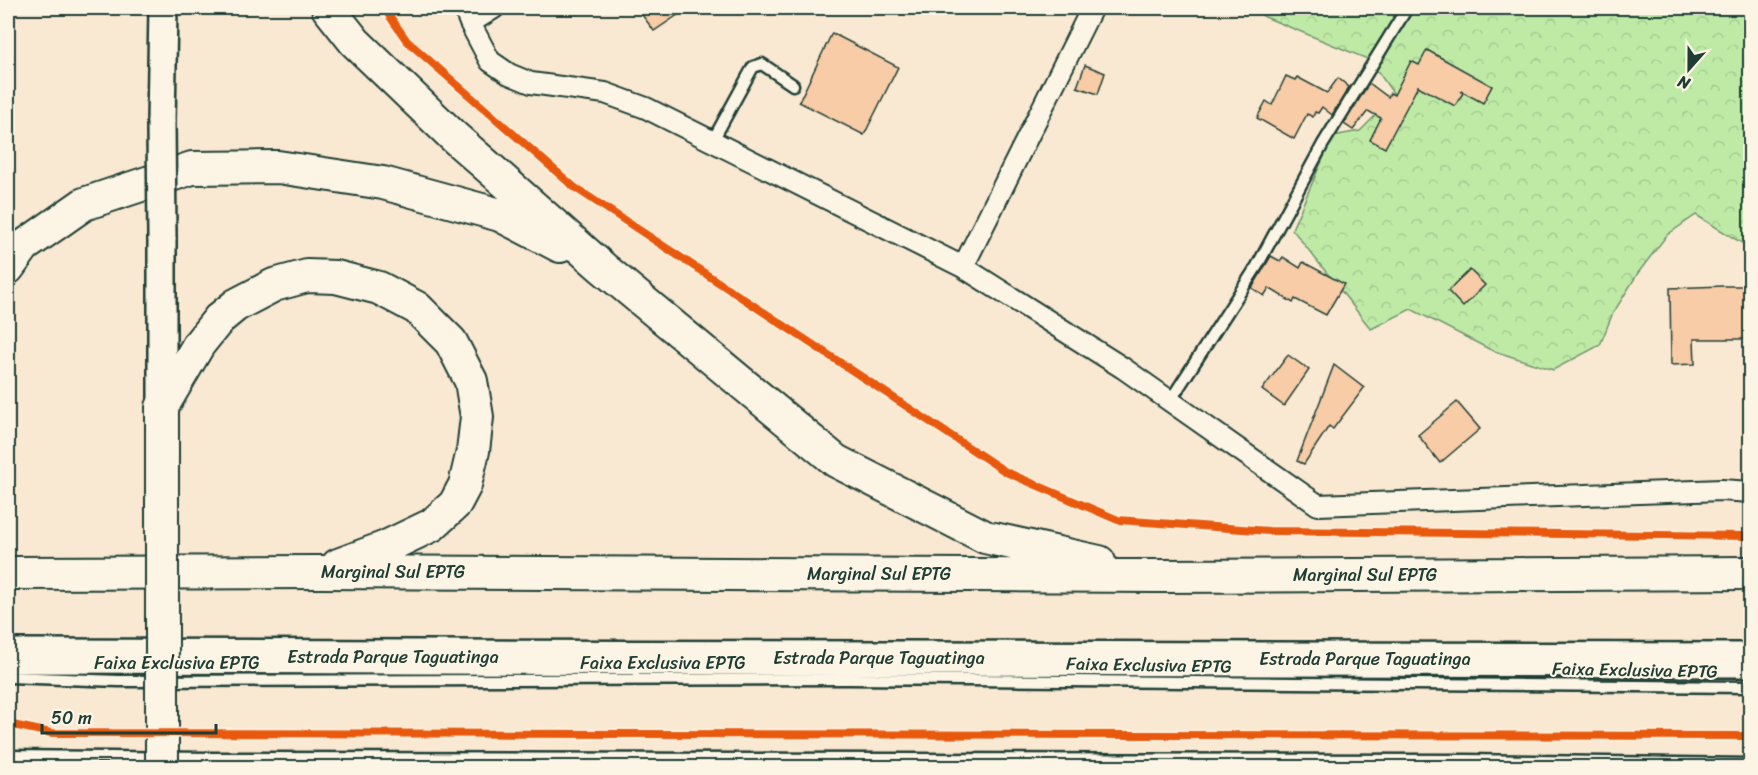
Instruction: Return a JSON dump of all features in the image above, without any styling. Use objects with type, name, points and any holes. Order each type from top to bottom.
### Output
[{"type":"highway","name":"Estrada Parque Taguatinga","points":[[8,656],[1750,660]]},
{"type":"main road","points":[[162,768],[161,123],[163,8]]},
{"type":"main road","points":[[328,8],[355,42],[453,136],[603,268],[836,460],[985,537],[1159,576]]},
{"type":"main road","points":[[8,268],[24,246],[84,204],[192,168],[278,167],[383,183],[500,215],[603,268]]},
{"type":"main road","points":[[162,407],[199,344],[219,319],[236,305],[274,285],[307,276],[336,277],[379,288],[417,308],[451,342],[471,381],[477,417],[473,451],[465,485],[455,504],[432,525],[320,572]]},
{"type":"main road","name":"Marginal Sul EPTG","points":[[8,573],[320,572],[1159,576],[1750,573]]},
{"type":"street","points":[[494,8],[467,15],[490,61],[509,74],[531,83],[605,93],[646,108],[963,267],[1123,368],[1318,505],[1722,490],[1750,492]]},
{"type":"street","points":[[963,267],[1092,8]]},
{"type":"lane","points":[[1170,401],[1257,266],[1323,144],[1407,8]]},
{"type":"lane","points":[[712,142],[753,67],[762,64],[793,85]]},
{"type":"lane","name":"Faixa Exclusiva EPTG","points":[[8,677],[119,681],[849,679],[1750,687]]},
{"type":"lane","points":[[8,756],[221,759],[1467,760],[1750,764]]},
{"type":"green space","points":[[1252,8],[1750,8],[1750,248],[1696,215],[1667,235],[1638,273],[1612,315],[1600,345],[1553,370],[1491,350],[1411,309],[1371,329],[1292,229],[1333,136],[1360,131],[1395,96],[1370,60],[1265,17]]},
{"type":"building","points":[[637,8],[688,8],[654,31]]},
{"type":"building","points":[[832,33],[898,67],[864,135],[799,102]]},
{"type":"building","points":[[1427,50],[1492,86],[1483,103],[1461,91],[1463,93],[1455,106],[1418,86],[1385,148],[1370,140],[1381,118],[1368,111],[1353,130],[1344,124],[1369,83],[1388,97],[1390,93],[1394,95],[1411,61],[1419,65]]},
{"type":"building","points":[[1085,65],[1105,73],[1098,94],[1077,87]]},
{"type":"building","points":[[1286,76],[1295,80],[1297,77],[1327,93],[1338,78],[1349,87],[1332,115],[1322,107],[1318,113],[1315,112],[1313,117],[1307,114],[1294,139],[1257,118],[1266,101],[1272,105]]},
{"type":"building","points":[[1271,256],[1280,261],[1283,257],[1300,268],[1303,262],[1344,284],[1326,315],[1295,299],[1293,303],[1269,288],[1264,296],[1252,288]]},
{"type":"building","points":[[1470,270],[1485,285],[1463,307],[1448,291]]},
{"type":"building","points":[[1750,286],[1750,339],[1694,339],[1695,364],[1671,365],[1670,288]]},
{"type":"building","points":[[1288,355],[1309,370],[1284,406],[1262,390]]},
{"type":"building","points":[[1334,365],[1364,388],[1333,429],[1329,426],[1304,464],[1297,461]]},
{"type":"building","points":[[1457,402],[1480,429],[1440,463],[1418,435]]},
{"type":"cycle path","points":[[384,8],[407,41],[574,187],[1006,472],[1118,520],[1269,531],[1750,536]]},
{"type":"cycle path","points":[[8,724],[51,733],[1750,736]]}]
